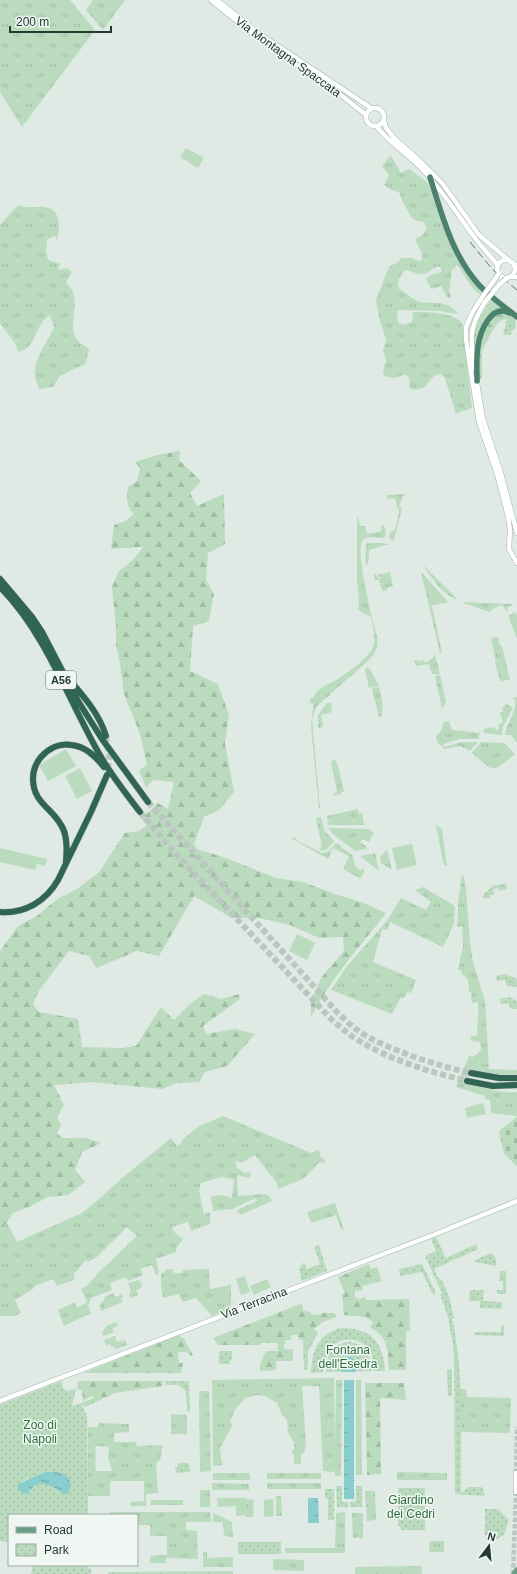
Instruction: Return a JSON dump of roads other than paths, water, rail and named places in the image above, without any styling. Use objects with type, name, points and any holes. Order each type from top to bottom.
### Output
[{"type":"highway","points":[[430,177],[450,239],[469,272],[480,286],[516,316]]},
{"type":"highway","points":[[477,381],[478,346],[482,331],[487,322],[495,314],[502,311],[507,311],[516,316]]},
{"type":"highway","name":"A56","points":[[0,579],[32,616],[78,701],[102,739],[148,802]]},
{"type":"highway","name":"A56","points":[[0,587],[20,608],[37,633],[114,778],[140,812]]},
{"type":"highway","points":[[64,674],[95,712],[104,728],[106,736]]},
{"type":"highway","points":[[66,861],[67,847],[64,831],[56,818],[39,800],[34,791],[34,771],[38,761],[46,752],[62,744],[76,745],[86,750],[96,758],[114,778]]},
{"type":"highway","points":[[0,912],[19,911],[38,903],[56,884],[107,775]]},
{"type":"highway","points":[[471,1073],[499,1078],[517,1078]]},
{"type":"highway","points":[[467,1081],[493,1086],[517,1086]]},
{"type":"main road","name":"Via Montagna Spaccata","points":[[211,0],[255,36],[342,96],[366,115]]},
{"type":"main road","name":"Via Montagna Spaccata","points":[[217,0],[257,32],[371,108]]},
{"type":"main road","points":[[384,121],[377,126],[371,126],[365,118],[371,108],[377,108],[382,111],[386,128],[395,139],[422,163],[442,184],[479,235],[514,266],[515,271],[483,300],[468,320],[466,333],[476,408],[483,435],[502,490],[510,530],[509,546],[517,563]]},
{"type":"main road","points":[[377,126],[382,133],[420,166],[430,177],[453,206],[475,239],[493,258],[498,266],[498,273],[483,300],[474,322],[471,335],[471,347],[480,406],[501,473],[517,532]]},
{"type":"main road","points":[[498,266],[503,261],[511,262]]},
{"type":"main road","points":[[498,273],[502,277],[509,277]]},
{"type":"main road","points":[[483,435],[488,435],[489,438]]},
{"type":"main road","points":[[510,543],[517,537]]},
{"type":"main road","points":[[511,552],[517,556]]},
{"type":"main road","name":"Via Terracina","points":[[0,1401],[517,1201]]},
{"type":"main road","name":"Via Terracina","points":[[508,1205],[517,1205]]},
{"type":"main road","points":[[516,1473],[516,1492]]},
{"type":"main road","points":[[514,1574],[517,1570]]},
{"type":"street","points":[[511,262],[517,265]]},
{"type":"street","points":[[509,277],[517,277]]},
{"type":"water","name":"Fontana dell'Esedra","points":[[346,1357],[351,1357],[355,1360],[356,1372],[341,1372],[341,1363]]},
{"type":"water","points":[[344,1380],[354,1380],[354,1499],[344,1499]]},
{"type":"water","points":[[45,1472],[59,1472],[67,1476],[71,1485],[67,1494],[42,1484],[35,1486],[27,1494],[19,1490],[18,1484]]},
{"type":"water","points":[[308,1498],[318,1498],[319,1523],[308,1523]]},
{"type":"tunnel","points":[[106,736],[109,758],[108,771]]},
{"type":"tunnel","points":[[148,802],[337,1012],[351,1025],[371,1039],[399,1051],[429,1062],[471,1073]]},
{"type":"tunnel","points":[[140,812],[173,851],[341,1028],[354,1038],[383,1054],[439,1074],[467,1081]]},
{"type":"tunnel","points":[[516,1473],[517,1427]]},
{"type":"tunnel","points":[[513,1574],[516,1492]]},
{"type":"railway","points":[[470,242],[492,269],[517,290]]},
{"type":"park label","name":"Zoo di Napoli","points":[[40,1432]]},
{"type":"park label","name":"Giardino dei Cedri","points":[[411,1507]]}]
